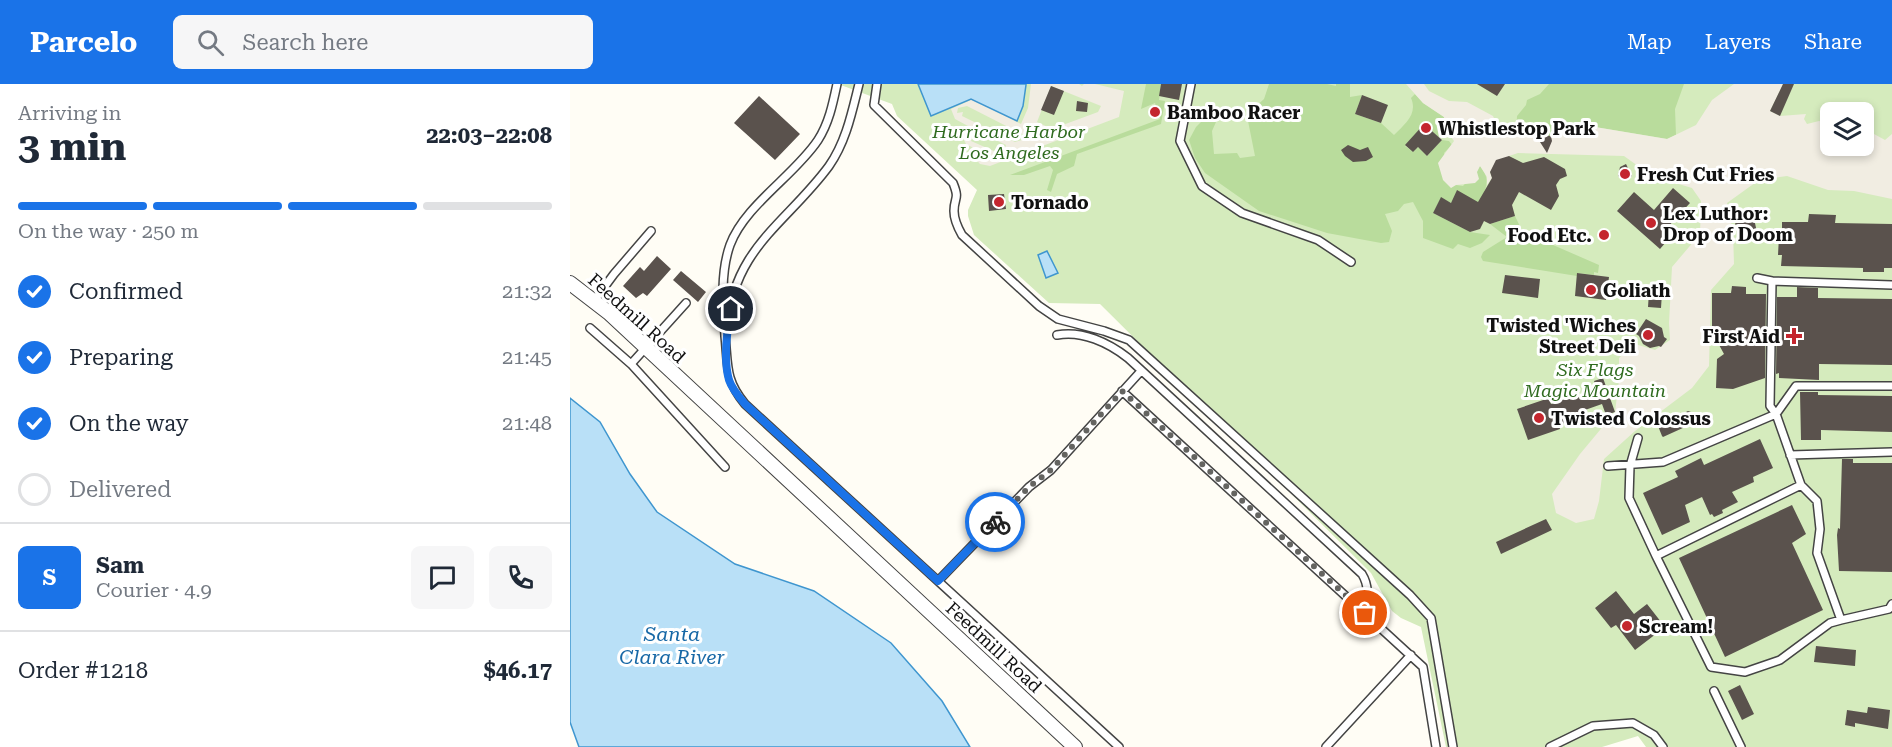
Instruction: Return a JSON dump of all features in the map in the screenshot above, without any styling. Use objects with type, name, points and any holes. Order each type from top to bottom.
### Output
[{"type":"street","name":"Feedmill Road","points":[[570,283],[594,301],[647,349],[1075,747]]},
{"type":"lane","points":[[837,84],[827,124],[817,141],[747,218],[730,245],[726,263],[723,306],[729,380],[734,391],[745,404],[1119,747]]},
{"type":"lane","points":[[727,354],[729,320],[741,272],[761,242],[815,183],[839,151],[846,135],[859,84]]},
{"type":"lane","points":[[877,84],[874,105],[953,183],[958,195],[954,210],[962,235],[1039,306],[1058,319],[1129,340],[1410,595],[1431,618],[1453,747]]},
{"type":"lane","points":[[1191,84],[1180,141],[1202,186],[1242,213],[1318,240],[1351,262]]},
{"type":"lane","points":[[594,301],[651,231]]},
{"type":"lane","points":[[1757,278],[1772,281],[1892,285]]},
{"type":"lane","points":[[1772,281],[1770,406],[1776,414],[1801,485],[1817,501],[1820,529],[1817,553],[1840,621]]},
{"type":"lane","points":[[631,364],[647,349],[686,303]]},
{"type":"lane","points":[[590,328],[631,364],[725,467]]},
{"type":"lane","points":[[1057,334],[1077,335],[1104,342],[1114,347],[1141,371],[1362,574],[1367,582],[1368,593],[1365,613]]},
{"type":"lane","points":[[938,581],[1029,487],[1051,470],[1141,371]]},
{"type":"lane","points":[[1608,466],[1663,462],[1776,414],[1796,386],[1892,386]]},
{"type":"lane","points":[[1122,391],[1423,667],[1436,747]]},
{"type":"lane","points":[[1638,438],[1630,466],[1629,498],[1711,667],[1744,672],[1780,660],[1830,623],[1889,609],[1892,604]]},
{"type":"lane","points":[[1790,454],[1892,452]]},
{"type":"lane","points":[[1656,556],[1801,485]]},
{"type":"lane","points":[[1326,747],[1411,655]]},
{"type":"lane","points":[[1714,691],[1741,747]]},
{"type":"lane","points":[[1550,747],[1593,726],[1633,723],[1654,735],[1663,747]]},
{"type":"green space","name":"Six Flags Magic Mountain","points":[[838,84],[1892,84],[1892,747],[1646,747],[1638,736],[1602,747],[1446,747],[1421,627],[1392,611],[1371,573],[1100,304],[1049,303],[974,235],[968,210],[977,190],[897,116],[892,104]]},
{"type":"green space","points":[[1146,84],[1161,84],[1159,100],[1165,101],[1161,124],[1077,154],[1074,166],[1057,174],[1051,192],[1047,190],[1053,170],[1050,166],[1024,175],[1010,175],[1160,119],[1155,103],[1141,109]]},
{"type":"green space","points":[[1269,84],[1336,86],[1336,84],[1350,84],[1350,97],[1362,95],[1355,114],[1381,123],[1394,135],[1412,114],[1411,98],[1415,94],[1423,103],[1444,117],[1446,130],[1438,137],[1424,124],[1405,146],[1413,152],[1418,147],[1427,156],[1442,140],[1449,141],[1452,145],[1444,153],[1456,185],[1463,186],[1480,166],[1486,178],[1485,190],[1472,214],[1457,191],[1451,203],[1441,198],[1433,213],[1470,232],[1490,235],[1482,243],[1470,248],[1458,244],[1453,249],[1423,238],[1423,221],[1413,202],[1404,204],[1398,211],[1385,214],[1392,231],[1389,242],[1381,243],[1327,233],[1259,211],[1205,173],[1195,158],[1189,140],[1196,127],[1204,119],[1216,122],[1212,131],[1214,154],[1237,153],[1240,158],[1255,156],[1248,121],[1253,109],[1264,99]]},
{"type":"green space","points":[[1549,84],[1684,84],[1675,109],[1676,135],[1667,139],[1589,126],[1546,137],[1516,136],[1517,116],[1526,105],[1527,100],[1540,94]]},
{"type":"green space","points":[[1515,216],[1525,237],[1537,238],[1599,265],[1598,273],[1594,272],[1594,275],[1578,273],[1577,276],[1483,261],[1481,257],[1483,252],[1507,237],[1490,224]]},
{"type":"shaded area","points":[[1031,84],[1079,84],[1082,86],[1095,84],[1124,91],[1119,117],[990,166],[980,164],[971,154],[981,152],[966,144],[963,138],[968,126],[955,119],[951,109],[973,99],[1021,124],[1028,108]],"holes":[[[1051,86],[1101,106],[1098,112],[1052,129],[1037,122]],[[967,106],[1028,138],[1015,142],[962,116],[963,112],[957,113],[958,108]],[[976,130],[1006,145],[1003,155],[971,141]]]},
{"type":"shaded area","points":[[1406,84],[1424,84],[1429,91],[1449,101],[1467,102],[1493,116],[1500,131],[1510,136],[1546,137],[1589,126],[1667,139],[1696,125],[1712,100],[1734,84],[1783,84],[1770,111],[1780,116],[1806,114],[1804,119],[1807,124],[1820,121],[1820,156],[1874,156],[1874,134],[1885,140],[1892,134],[1892,199],[1854,191],[1828,190],[1787,176],[1759,180],[1727,203],[1733,232],[1734,264],[1711,290],[1709,366],[1692,388],[1635,431],[1604,459],[1599,501],[1594,519],[1576,523],[1556,513],[1552,494],[1580,454],[1615,412],[1619,358],[1635,344],[1655,350],[1670,340],[1672,267],[1700,234],[1701,201],[1692,188],[1652,176],[1624,156],[1518,153],[1509,156],[1490,172],[1492,178],[1487,185],[1487,177],[1480,166],[1477,172],[1479,179],[1475,183],[1456,185],[1451,188],[1443,180],[1438,163],[1454,141],[1446,130],[1444,117],[1423,103]]},
{"type":"water","points":[[918,84],[1026,85],[1023,106],[1017,121],[971,99],[931,116]]},
{"type":"water","points":[[1047,251],[1058,273],[1046,278],[1038,255]]},
{"type":"water","name":"Santa Clara River","points":[[570,398],[600,422],[630,474],[657,512],[735,564],[814,591],[891,643],[942,701],[970,747],[579,747],[570,722]]},
{"type":"building","points":[[1161,84],[1182,84],[1179,100],[1159,96]]},
{"type":"building","points":[[1477,84],[1505,84],[1497,96]]},
{"type":"building","points":[[1783,84],[1794,84],[1780,116],[1770,111]]},
{"type":"building","points":[[1051,86],[1064,91],[1054,115],[1041,110]]},
{"type":"building","points":[[1362,95],[1388,105],[1381,123],[1355,114]]},
{"type":"building","points":[[759,96],[800,134],[775,160],[734,123]]},
{"type":"building","points":[[1077,101],[1088,103],[1087,112],[1076,111]]},
{"type":"building","points":[[1424,124],[1442,140],[1427,156],[1418,147],[1413,152],[1405,145]]},
{"type":"building","points":[[1543,135],[1551,136],[1552,141],[1547,153],[1540,142]]},
{"type":"building","points":[[1348,145],[1360,150],[1368,147],[1373,157],[1366,161],[1353,162],[1341,150]]},
{"type":"building","points":[[1509,156],[1523,163],[1544,157],[1565,169],[1567,176],[1560,179],[1556,185],[1559,196],[1551,210],[1519,192],[1512,205],[1515,216],[1490,224],[1484,221],[1480,229],[1470,232],[1433,213],[1441,197],[1451,203],[1457,190],[1478,202],[1492,178],[1490,172],[1496,160]]},
{"type":"building","points":[[1626,164],[1632,176],[1626,180],[1618,176],[1620,167]]},
{"type":"building","points":[[1673,188],[1690,203],[1666,229],[1672,235],[1660,249],[1617,211],[1634,192],[1654,210]]},
{"type":"building","points":[[1004,194],[1006,209],[989,211],[988,195]]},
{"type":"building","points":[[1753,214],[1758,237],[1741,242],[1739,227],[1736,227],[1734,217]]},
{"type":"building","points":[[1809,214],[1836,215],[1835,223],[1892,224],[1892,268],[1884,268],[1884,272],[1863,272],[1863,268],[1781,266],[1782,255],[1778,255],[1782,222],[1808,222]]},
{"type":"building","points":[[657,256],[671,269],[647,296],[643,293],[636,298],[623,286],[640,267],[644,271]]},
{"type":"building","points":[[681,271],[706,292],[698,302],[673,280]]},
{"type":"building","points":[[1577,273],[1609,277],[1606,300],[1575,296]]},
{"type":"building","points":[[1505,275],[1540,279],[1538,298],[1502,293]]},
{"type":"building","points":[[1732,286],[1746,287],[1746,294],[1766,294],[1765,378],[1733,389],[1716,388],[1717,359],[1724,354],[1712,332],[1712,293],[1731,293]]},
{"type":"building","points":[[1797,287],[1818,288],[1818,298],[1892,299],[1892,365],[1819,364],[1819,380],[1779,378],[1779,373],[1776,374],[1777,297],[1797,297]]},
{"type":"building","points":[[1649,292],[1662,293],[1661,308],[1648,307]]},
{"type":"building","points":[[1646,319],[1662,328],[1664,337],[1667,339],[1661,347],[1650,348],[1643,344],[1636,334]]},
{"type":"building","points":[[1603,378],[1611,394],[1610,398],[1615,412],[1606,415],[1602,404],[1585,410],[1586,415],[1559,425],[1560,429],[1528,440],[1517,409],[1549,398],[1551,404],[1578,394],[1580,399],[1598,392],[1594,381]]},
{"type":"building","points":[[1800,392],[1818,392],[1818,395],[1892,396],[1892,432],[1821,430],[1821,440],[1801,440]]},
{"type":"building","points":[[1688,411],[1691,412],[1696,422],[1662,436],[1658,426]]},
{"type":"building","points":[[1760,439],[1773,468],[1753,477],[1754,482],[1732,492],[1738,502],[1714,517],[1710,515],[1702,497],[1685,505],[1690,522],[1662,535],[1643,493],[1678,477],[1675,471],[1701,458],[1704,465]]},
{"type":"building","points":[[1842,459],[1853,459],[1853,463],[1892,463],[1892,572],[1839,571],[1837,535],[1838,528],[1840,529]]},
{"type":"building","points":[[1792,505],[1806,534],[1792,543],[1823,610],[1725,657],[1679,558]]},
{"type":"building","points":[[1546,519],[1552,530],[1501,554],[1496,542]]},
{"type":"building","points":[[1616,591],[1634,614],[1647,604],[1665,627],[1635,650],[1616,625],[1611,628],[1595,608]]},
{"type":"building","points":[[1816,646],[1856,650],[1855,666],[1814,662]]},
{"type":"building","points":[[1740,685],[1754,714],[1742,720],[1728,691]]},
{"type":"building","points":[[1868,707],[1890,710],[1888,729],[1855,723],[1855,727],[1845,725],[1847,710],[1867,713]]},
{"type":"way so far","points":[[995,522],[1029,487],[1051,470],[1122,391],[1365,613]]},
{"type":"place","name":"Bamboo Racer","points":[[1155,112]]},
{"type":"place","name":"Whistlestop Park","points":[[1426,128]]},
{"type":"place","name":"Fresh Cut Fries","points":[[1625,174]]},
{"type":"place","name":"Tornado","points":[[999,202]]},
{"type":"place","name":"Lex Luthor: Drop of Doom","points":[[1651,223]]},
{"type":"place","name":"Food Etc.","points":[[1604,235]]},
{"type":"place","name":"Goliath","points":[[1591,290]]},
{"type":"place","name":"Twisted 'Wiches Street Deli","points":[[1648,335]]},
{"type":"place","name":"First Aid","points":[[1794,336]]},
{"type":"place","name":"Twisted Colossus","points":[[1539,418]]},
{"type":"place","name":"Scream!","points":[[1627,626]]},
{"type":"route","points":[[731,309],[727,354],[729,380],[734,391],[745,404],[938,581],[995,522]]},
{"type":"park label","name":"Hurricane Harbor Los Angeles","points":[[1009,141]]}]
